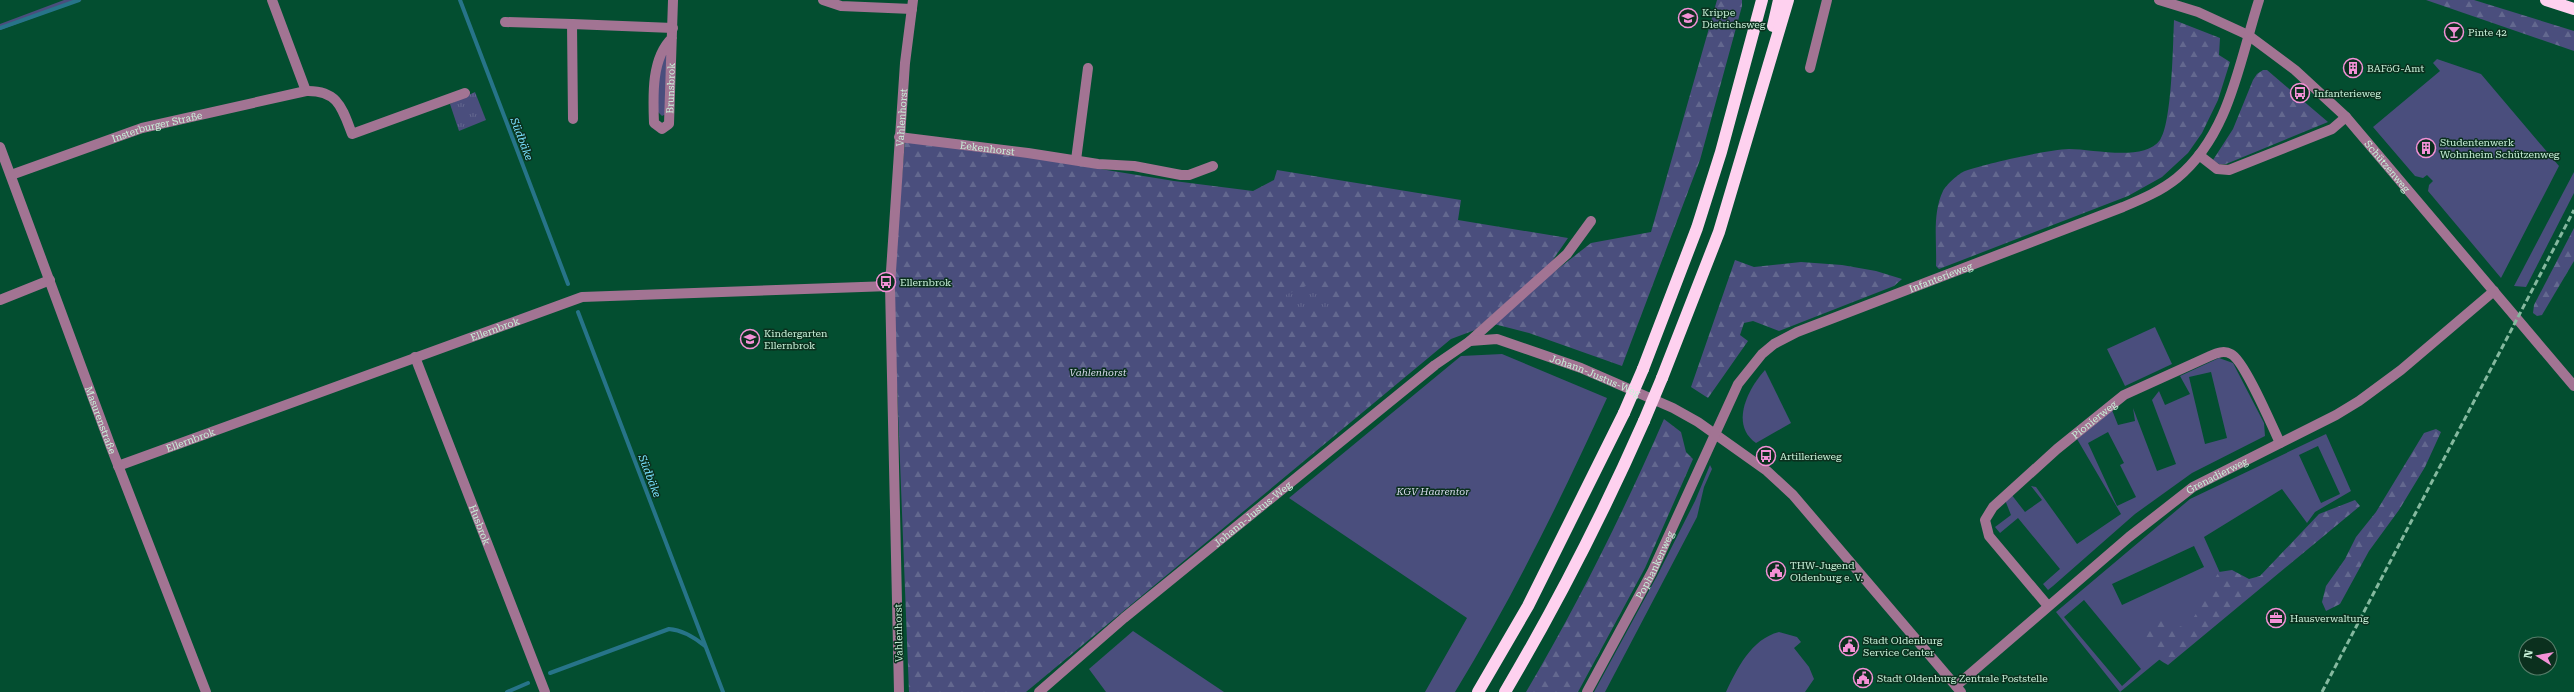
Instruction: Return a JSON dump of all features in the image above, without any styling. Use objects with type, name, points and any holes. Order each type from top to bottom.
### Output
[{"type":"highway","points":[[2546,0],[2574,9]]},
{"type":"highway","points":[[1478,692],[1528,606],[1624,413],[1643,369],[1697,228],[1721,152],[1749,48],[1758,2]]},
{"type":"highway","points":[[1505,692],[1546,623],[1603,512],[1662,378],[1714,246],[1756,104],[1782,4]]},
{"type":"street","points":[[272,0],[306,91]]},
{"type":"street","name":"Brunsbrok","points":[[672,33],[662,52],[655,76],[654,123],[662,129],[669,124],[672,33],[673,0]]},
{"type":"street","points":[[823,0],[841,6],[913,5]]},
{"type":"street","points":[[1810,68],[1827,0]]},
{"type":"street","name":"Schützenweg","points":[[2159,0],[2198,12],[2248,35],[2295,70],[2346,117],[2574,386]]},
{"type":"street","name":"Infanterieweg","points":[[1714,433],[1744,374],[1762,354],[1785,338],[2143,198],[2176,179],[2199,155],[2221,119],[2259,0]]},
{"type":"street","name":"Vahlenhorst","points":[[899,692],[890,286],[905,63],[913,5]]},
{"type":"street","points":[[505,22],[572,24],[672,33]]},
{"type":"street","points":[[572,24],[573,119]]},
{"type":"street","points":[[1076,160],[1088,68]]},
{"type":"street","name":"Insterburger Straße","points":[[11,175],[142,128],[306,91],[318,90],[340,104],[352,134],[465,93]]},
{"type":"street","points":[[2199,155],[2217,169],[2229,170],[2332,129],[2346,117]]},
{"type":"street","name":"Eekenhorst","points":[[899,137],[1098,164],[1134,166],[1181,175],[1189,175],[1213,166]]},
{"type":"street","name":"Masurenstraße","points":[[0,147],[118,466],[206,692]]},
{"type":"street","name":"Johann-Justus-Weg","points":[[1039,692],[1124,618],[1435,366],[1470,340],[1567,254],[1591,221]]},
{"type":"street","points":[[0,300],[50,280]]},
{"type":"street","name":"Ellernbrok","points":[[118,466],[582,297],[890,286]]},
{"type":"street","name":"Grenadierweg","points":[[1959,689],[2048,606],[2192,487],[2336,416],[2401,370],[2494,291]]},
{"type":"street","name":"Johann-Justus-Weg","points":[[1470,340],[1496,339],[1580,368],[1673,408],[1714,433]]},
{"type":"street","name":"Pionierweg","points":[[2048,606],[1989,536],[1985,520],[1993,507],[2046,459],[2124,395],[2210,356],[2223,352],[2230,354],[2242,365],[2280,443]]},
{"type":"street","name":"Husbrok","points":[[415,357],[545,692]]},
{"type":"street","points":[[1714,433],[1784,486],[1959,689]]},
{"type":"street","name":"Pophankenweg","points":[[1587,692],[1652,572],[1714,433]]},
{"type":"green space","points":[[64,0],[82,0],[0,30],[0,24]]},
{"type":"green space","points":[[1717,0],[1742,0],[1742,6],[1700,160],[1622,366],[1529,333],[1494,324],[1545,279],[1591,243],[1651,232]]},
{"type":"green space","points":[[2426,0],[2474,0],[2574,31],[2574,51]]},
{"type":"green space","points":[[2174,20],[2220,38],[2219,55],[2230,62],[2218,100],[2202,133],[2188,153],[2162,177],[2128,196],[1939,269],[1936,266],[1937,209],[1943,191],[1962,172],[2032,154],[2059,150],[2069,149],[2131,153],[2152,147],[2160,140],[2164,131],[2169,101]]},
{"type":"green space","points":[[667,48],[666,114],[662,116],[657,111],[658,77]]},
{"type":"green space","points":[[2437,59],[2481,74],[2559,166],[2501,278],[2428,191],[2429,185],[2433,181],[2427,175],[2423,178],[2415,176],[2373,127],[2440,71],[2433,63]]},
{"type":"green space","points":[[2263,70],[2267,70],[2328,122],[2226,164],[2219,164],[2213,160],[2233,129],[2253,80],[2257,74]]},
{"type":"green space","points":[[475,92],[486,120],[459,131],[450,104]]},
{"type":"green space","name":"Vahlenhorst","points":[[905,141],[977,149],[1174,181],[1253,191],[1274,180],[1277,170],[1461,200],[1458,220],[1568,238],[1550,264],[1475,330],[1451,339],[1026,692],[909,692],[893,282]]},
{"type":"green space","points":[[2574,172],[2574,193],[2526,287],[2514,286]]},
{"type":"green space","points":[[2574,228],[2574,261],[2542,315],[2537,316],[2533,313],[2534,305]]},
{"type":"green space","points":[[1735,260],[1754,267],[1801,262],[1842,265],[1876,271],[1902,279],[1894,286],[1779,331],[1753,321],[1744,323],[1740,335],[1748,341],[1708,398],[1691,387]]},
{"type":"green space","points":[[1313,283],[1327,291],[1342,311],[1292,310],[1283,296]]},
{"type":"green space","points":[[2155,327],[2172,364],[2125,386],[2107,349]]},
{"type":"green space","name":"KGV Haarentor","points":[[1502,354],[1607,398],[1536,547],[1497,620],[1455,692],[1425,692],[1467,618],[1289,498],[1461,356]]},
{"type":"green space","points":[[2219,358],[2233,363],[2264,423],[2265,436],[2192,473],[2135,514],[2048,590],[2043,584],[2060,569],[2018,518],[2000,533],[1995,527],[2011,515],[2005,500],[2011,494],[2025,512],[2042,500],[2031,486],[2036,487],[2077,544],[2121,514],[2077,439],[2112,410],[2118,425],[2135,421],[2133,408],[2157,471],[2176,464],[2152,400],[2159,391],[2165,405],[2190,394],[2180,376]],"holes":[[[2211,372],[2227,438],[2205,444],[2189,377]],[[2108,432],[2124,463],[2120,465],[2136,497],[2117,506],[2088,443]]]},
{"type":"green space","points":[[1765,370],[1791,423],[1756,443],[1748,436],[1744,427],[1744,407],[1752,387]]},
{"type":"green space","points":[[1664,419],[1681,432],[1686,452],[1693,459],[1645,568],[1578,692],[1526,692],[1582,592]]},
{"type":"green space","points":[[2436,429],[2441,432],[2425,467],[2399,510],[2369,551],[2340,604],[2326,611],[2322,602],[2326,586],[2345,559],[2356,537],[2376,512],[2424,433]]},
{"type":"green space","points":[[2326,434],[2351,491],[2315,512],[2307,523],[2282,489],[2204,537],[2232,600],[2120,692],[2056,612],[2190,499]],"holes":[[[2318,446],[2340,494],[2321,503],[2299,455]],[[2194,546],[2204,567],[2122,605],[2112,584]],[[2084,600],[2141,669],[2122,686],[2064,617]]]},
{"type":"green space","points":[[1710,465],[1712,469],[1704,487],[1697,517],[1605,692],[1594,692],[1657,576],[1695,501]]},
{"type":"green space","points":[[2355,500],[2360,506],[2168,665],[2152,653],[2146,636],[2149,623],[2158,620],[2186,628],[2191,622],[2219,572],[2232,570],[2249,579],[2260,576],[2319,514]]},
{"type":"green space","points":[[1133,631],[1224,692],[1106,692],[1089,669]]},
{"type":"green space","points":[[1779,632],[1797,637],[1801,642],[1794,648],[1809,667],[1814,679],[1805,692],[1726,692],[1740,665],[1753,648],[1760,641]]},
{"type":"waterway","points":[[0,28],[79,0]]},
{"type":"waterway","name":"Südbäke","points":[[460,0],[568,284]]},
{"type":"waterway","name":"Südbäke","points":[[578,312],[723,692]]},
{"type":"waterway","points":[[550,673],[669,629],[688,634],[705,646]]},
{"type":"waterway","points":[[507,692],[528,683]]},
{"type":"railway","points":[[2322,692],[2574,210]]},
{"type":"place","name":"Krippe Dietrichsweg","points":[[1688,18]]},
{"type":"place","name":"Pinte 42","points":[[2454,32]]},
{"type":"place","name":"BAFöG-Amt","points":[[2353,68]]},
{"type":"place","name":"Infanterieweg","points":[[2300,93]]},
{"type":"place","name":"Studentenwerk Wohnheim Schützenweg","points":[[2426,148]]},
{"type":"place","name":"Ellernbrok","points":[[886,282]]},
{"type":"place","name":"Kindergarten Ellernbrok","points":[[750,339]]},
{"type":"place","name":"Artillerieweg","points":[[1766,456]]},
{"type":"place","name":"THW-Jugend Oldenburg e. V.","points":[[1776,571]]},
{"type":"place","name":"Hausverwaltung","points":[[2276,618]]},
{"type":"place","name":"Stadt Oldenburg Service Center","points":[[1849,646]]},
{"type":"place","name":"Stadt Oldenburg Zentrale Poststelle","points":[[1863,678]]}]
